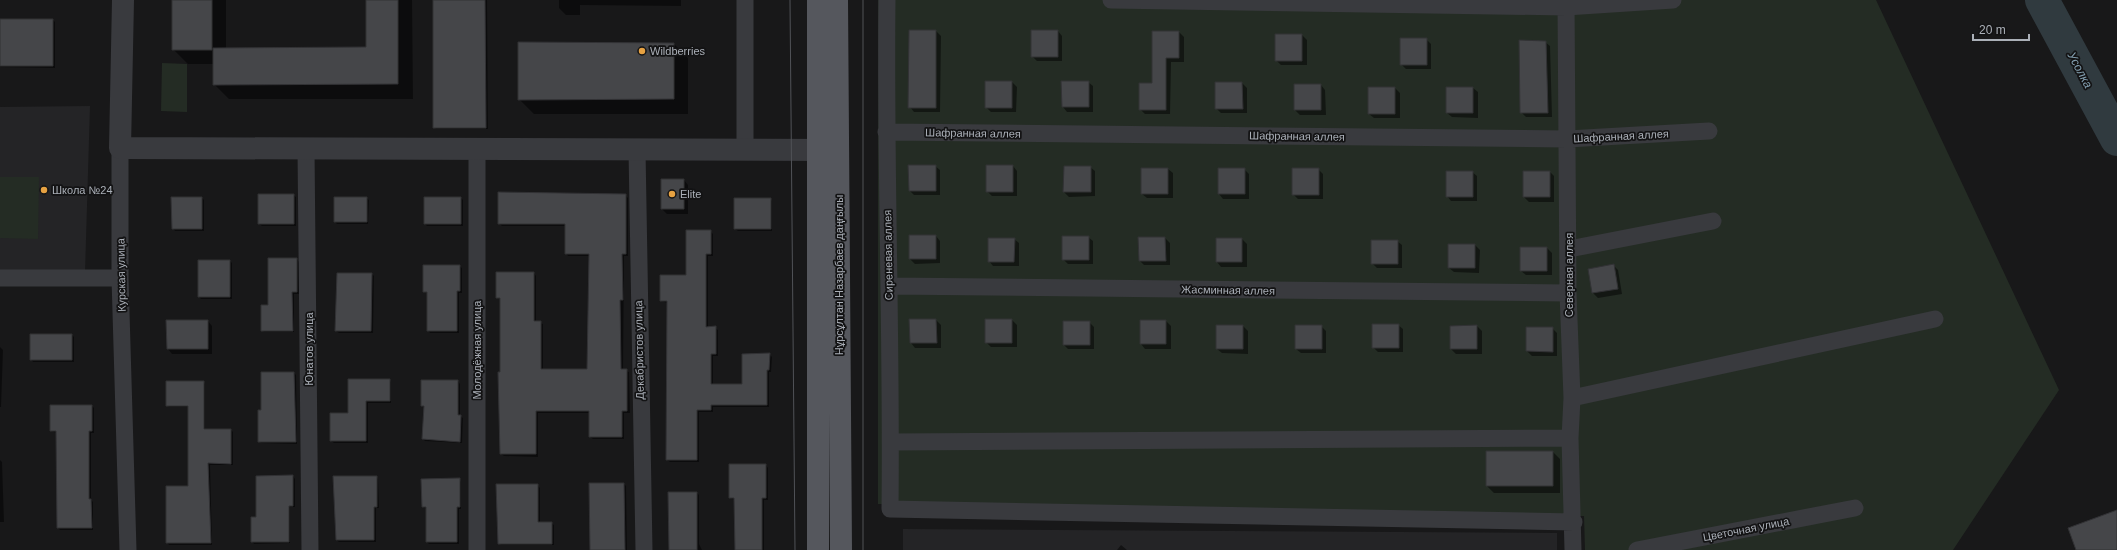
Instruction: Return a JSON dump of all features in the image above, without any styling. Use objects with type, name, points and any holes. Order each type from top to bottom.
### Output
[{"type":"main road","name":"Нұрсұлтан Назарбаев даңғылы","points":[[818,0],[828,150],[841,550]]},
{"type":"main road","name":"Нұрсұлтан Назарбаев даңғылы","points":[[818,550],[828,150],[837,0]]},
{"type":"street","name":"Курская улица","points":[[123,0],[120,148],[120,278],[128,550]]},
{"type":"street","points":[[745,0],[745,150]]},
{"type":"street","name":"Сиреневая аллея","points":[[887,0],[886,132],[891,442],[890,509],[1574,522]]},
{"type":"street","points":[[1111,0],[1566,4],[1673,0]]},
{"type":"street","name":"Северная аллея","points":[[1566,4],[1569,249],[1568,293],[1572,398],[1570,438],[1574,522],[1573,550]]},
{"type":"street","name":"Шафранная аллея","points":[[886,132],[1567,139],[1709,131]]},
{"type":"street","points":[[120,148],[828,150]]},
{"type":"street","name":"Юнатов улица","points":[[306,149],[310,550]]},
{"type":"street","name":"Молодёжная улица","points":[[477,149],[477,550]]},
{"type":"street","name":"Декабристов улица","points":[[637,150],[644,550]]},
{"type":"street","points":[[1569,249],[1713,221]]},
{"type":"street","points":[[0,278],[120,278]]},
{"type":"street","name":"Жасминная аллея","points":[[888,286],[1568,293]]},
{"type":"street","points":[[1572,398],[1935,319]]},
{"type":"street","points":[[891,442],[1570,438]]},
{"type":"street","name":"Цветочная улица","points":[[1637,550],[1855,508]]},
{"type":"shaded area","points":[[878,0],[1876,0],[2059,390],[1953,550],[1585,550],[1584,516],[878,504]]},
{"type":"shaded area","points":[[162,63],[187,64],[187,112],[161,111]]},
{"type":"shaded area","name":"Школа №24","points":[[90,106],[85,273],[0,273],[0,107]]},
{"type":"shaded area","points":[[0,177],[39,177],[38,239],[0,238]]},
{"type":"shaded area","points":[[903,529],[1557,533],[1557,550],[903,550]]},
{"type":"building","points":[[172,0],[212,0],[212,50],[172,50]]},
{"type":"building","points":[[366,0],[398,0],[398,84],[213,85],[213,48],[366,47]]},
{"type":"building","points":[[433,0],[485,0],[486,128],[433,128]]},
{"type":"building","points":[[0,19],[53,19],[53,66],[0,66]]},
{"type":"building","points":[[909,30],[936,30],[936,108],[908,108]]},
{"type":"building","points":[[1031,30],[1058,30],[1058,57],[1031,57]]},
{"type":"building","points":[[1152,31],[1179,31],[1179,58],[1166,58],[1166,110],[1139,110],[1139,83],[1152,83]]},
{"type":"building","points":[[1275,34],[1302,34],[1302,61],[1275,61]]},
{"type":"building","points":[[1400,38],[1427,38],[1427,65],[1400,65]]},
{"type":"building","points":[[1519,40],[1546,41],[1548,113],[1520,113]]},
{"type":"building","points":[[518,42],[674,43],[674,99],[518,100]]},
{"type":"building","points":[[985,81],[1012,81],[1012,108],[985,108]]},
{"type":"building","points":[[1061,81],[1089,81],[1089,107],[1062,107]]},
{"type":"building","points":[[1215,82],[1242,82],[1243,109],[1215,109]]},
{"type":"building","points":[[1294,84],[1321,84],[1321,110],[1294,110]]},
{"type":"building","points":[[1368,87],[1395,87],[1395,114],[1368,114]]},
{"type":"building","points":[[1446,87],[1473,87],[1473,113],[1446,113]]},
{"type":"building","points":[[908,165],[936,165],[936,191],[909,191]]},
{"type":"building","points":[[986,165],[1013,165],[1013,192],[986,192]]},
{"type":"building","points":[[1064,166],[1091,166],[1091,192],[1063,192]]},
{"type":"building","points":[[1141,168],[1168,168],[1168,194],[1141,194]]},
{"type":"building","points":[[1218,168],[1245,168],[1245,194],[1218,194]]},
{"type":"building","points":[[1292,168],[1319,168],[1319,195],[1292,195]]},
{"type":"building","points":[[1446,171],[1473,171],[1473,197],[1446,197]]},
{"type":"building","points":[[1523,171],[1550,171],[1550,197],[1523,197]]},
{"type":"building","points":[[661,179],[684,179],[684,209],[661,209]]},
{"type":"building","points":[[498,192],[626,194],[626,254],[622,254],[623,300],[620,300],[621,369],[627,369],[627,411],[622,411],[622,437],[589,437],[589,411],[536,411],[536,454],[500,454],[498,372],[500,372],[500,298],[496,298],[496,272],[534,272],[534,321],[541,321],[541,369],[587,369],[589,254],[565,254],[565,224],[498,224]]},
{"type":"building","points":[[258,194],[294,194],[294,224],[258,224]]},
{"type":"building","points":[[171,197],[202,197],[202,229],[172,229]]},
{"type":"building","points":[[334,197],[367,197],[367,222],[334,222]]},
{"type":"building","points":[[424,197],[461,197],[461,224],[424,224]]},
{"type":"building","points":[[734,198],[771,198],[771,229],[734,229]]},
{"type":"building","points":[[686,230],[711,230],[711,254],[706,254],[706,327],[716,326],[716,354],[711,354],[711,384],[742,384],[742,354],[770,353],[769,370],[767,370],[767,405],[711,405],[711,410],[697,410],[697,460],[666,460],[667,301],[660,301],[660,275],[686,275]]},
{"type":"building","points":[[909,235],[936,235],[936,259],[909,259]]},
{"type":"building","points":[[1062,236],[1089,236],[1089,260],[1062,260]]},
{"type":"building","points":[[1138,237],[1165,237],[1166,261],[1139,261]]},
{"type":"building","points":[[988,238],[1015,238],[1014,262],[988,262]]},
{"type":"building","points":[[1216,238],[1242,238],[1242,262],[1216,262]]},
{"type":"building","points":[[1371,240],[1398,240],[1398,264],[1371,264]]},
{"type":"building","points":[[1448,244],[1475,244],[1475,268],[1448,268]]},
{"type":"building","points":[[1520,247],[1547,247],[1547,271],[1520,271]]},
{"type":"building","points":[[268,258],[297,258],[297,292],[292,292],[293,331],[261,331],[261,305],[268,305]]},
{"type":"building","points":[[198,260],[230,260],[230,297],[198,297]]},
{"type":"building","points":[[1614,264],[1618,289],[1592,293],[1588,269]]},
{"type":"building","points":[[423,265],[460,265],[460,291],[457,291],[457,331],[427,331],[427,292],[423,292]]},
{"type":"building","points":[[337,273],[372,273],[371,331],[335,331]]},
{"type":"building","points":[[909,319],[936,319],[937,343],[910,343]]},
{"type":"building","points":[[985,319],[1012,319],[1012,343],[985,343]]},
{"type":"building","points":[[166,320],[208,320],[208,349],[167,349]]},
{"type":"building","points":[[1140,320],[1166,320],[1166,344],[1140,344]]},
{"type":"building","points":[[1063,321],[1090,321],[1090,345],[1063,345]]},
{"type":"building","points":[[1372,324],[1399,324],[1399,348],[1372,348]]},
{"type":"building","points":[[1216,325],[1243,325],[1243,349],[1216,349]]},
{"type":"building","points":[[1295,325],[1322,325],[1322,349],[1295,349]]},
{"type":"building","points":[[1477,325],[1477,349],[1450,349],[1450,326]]},
{"type":"building","points":[[1526,327],[1553,327],[1553,352],[1526,351]]},
{"type":"building","points":[[30,334],[72,334],[72,360],[30,360]]},
{"type":"building","points":[[261,372],[294,372],[296,442],[258,442],[258,410],[261,410]]},
{"type":"building","points":[[348,379],[390,379],[390,401],[366,401],[366,441],[330,441],[330,413],[348,413]]},
{"type":"building","points":[[421,380],[458,380],[458,415],[461,415],[460,442],[422,439],[424,406],[421,406]]},
{"type":"building","points":[[166,381],[204,381],[204,429],[231,429],[231,464],[208,463],[211,543],[166,543],[166,486],[188,486],[188,406],[166,406]]},
{"type":"building","points":[[50,405],[92,405],[92,431],[89,431],[89,499],[91,499],[92,528],[57,528],[56,431],[50,431]]},
{"type":"building","points":[[1486,451],[1553,451],[1553,486],[1486,486]]},
{"type":"building","points":[[729,464],[766,464],[766,498],[762,498],[762,550],[735,550],[734,498],[729,498]]},
{"type":"building","points":[[293,475],[293,506],[289,506],[289,542],[251,542],[251,517],[256,517],[256,476]]},
{"type":"building","points":[[333,476],[377,476],[377,507],[374,507],[374,540],[336,540]]},
{"type":"building","points":[[460,478],[460,507],[457,507],[457,542],[426,542],[426,507],[422,507],[421,479]]},
{"type":"building","points":[[589,483],[624,483],[625,550],[590,550]]},
{"type":"building","points":[[496,484],[538,484],[538,522],[552,522],[552,544],[498,544]]},
{"type":"building","points":[[668,492],[697,492],[697,550],[669,550]]},
{"type":"building","points":[[2117,510],[2117,550],[2076,550],[2068,528]]},
{"type":"waterway","name":"Усолка","points":[[2042,0],[2117,139]]},
{"type":"tram line","points":[[790,0],[795,550]]},
{"type":"tram line","points":[[863,0],[863,550]]},
{"type":"place","name":"Wildberries","points":[[642,51]]},
{"type":"place","name":"Школа №24","points":[[44,190]]},
{"type":"place","name":"Elite","points":[[672,194]]}]
